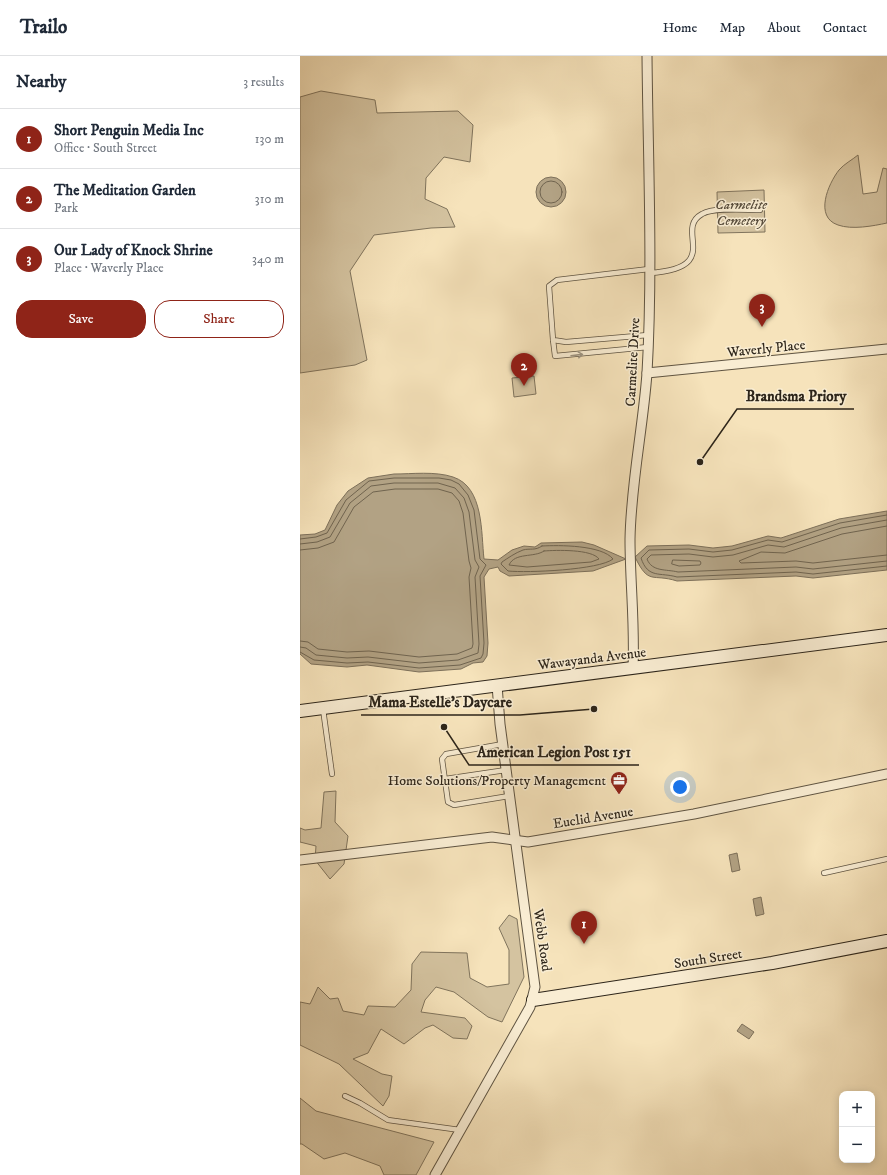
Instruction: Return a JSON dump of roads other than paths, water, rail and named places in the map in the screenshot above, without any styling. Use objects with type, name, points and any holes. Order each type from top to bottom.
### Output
[{"type":"street","name":"Carmelite Drive","points":[[633,668],[634,645],[630,538],[647,373],[648,347],[649,271],[646,56]]},
{"type":"street","name":"Waverly Place","points":[[647,373],[887,349]]},
{"type":"street","name":"Wawayanda Avenue","points":[[300,711],[887,636]]},
{"type":"street","name":"Webb Road","points":[[434,1175],[533,1000],[535,987],[509,796],[497,685]]},
{"type":"street","name":"Euclid Avenue","points":[[300,860],[492,837],[528,842],[694,814],[887,774]]},
{"type":"street","name":"South Street","points":[[533,1000],[772,963],[887,941]]},
{"type":"lane","points":[[648,347],[555,356],[549,286],[557,280],[674,270],[689,262],[693,250],[692,233],[694,223],[702,214],[715,211],[760,210]]},
{"type":"lane","points":[[553,340],[566,342],[648,335]]},
{"type":"lane","points":[[323,708],[332,774]]},
{"type":"lane","points":[[503,744],[446,754],[442,759],[448,802],[454,805],[509,796]]},
{"type":"lane","points":[[445,779],[506,770]]},
{"type":"lane","points":[[824,873],[887,859]]},
{"type":"lane","points":[[345,1096],[388,1120],[460,1130]]},
{"type":"water","points":[[551,177],[557,178],[565,186],[565,198],[557,206],[551,207],[545,206],[537,198],[536,192],[537,186],[545,178]]},
{"type":"water","points":[[394,474],[439,474],[453,477],[463,482],[476,500],[481,524],[484,559],[498,560],[512,550],[524,546],[535,547],[541,543],[582,542],[594,545],[626,559],[593,571],[509,576],[500,571],[498,567],[489,569],[484,577],[488,643],[487,656],[483,662],[473,663],[461,669],[419,672],[367,665],[347,667],[311,664],[300,654],[300,535],[315,534],[325,530],[337,505],[348,491],[368,478]]},
{"type":"water","points":[[887,511],[887,570],[813,578],[796,576],[677,581],[648,575],[644,572],[635,557],[647,546],[689,545],[713,548],[732,546],[768,536],[781,538],[839,519]]},
{"type":"water","points":[[737,853],[740,870],[732,872],[729,855]]},
{"type":"water","points":[[761,897],[764,914],[756,916],[753,899]]},
{"type":"water","points":[[742,1024],[754,1032],[749,1039],[737,1031]]},
{"type":"place","name":"Our Lady of Knock Shrine","points":[[762,327]]},
{"type":"place","name":"The Meditation Garden","points":[[524,386]]},
{"type":"place","name":"Brandsma Priory","points":[[700,462]]},
{"type":"place","name":"Mama Estelle's Daycare","points":[[594,709]]},
{"type":"place","name":"American Legion Post 151","points":[[444,727]]},
{"type":"place","name":"Home Solutions/Property Management","points":[[619,795]]},
{"type":"place","name":"Short Penguin Media Inc","points":[[584,944]]},
{"type":"park label","name":"Carmelite Cemetery","points":[[741,212]]}]
